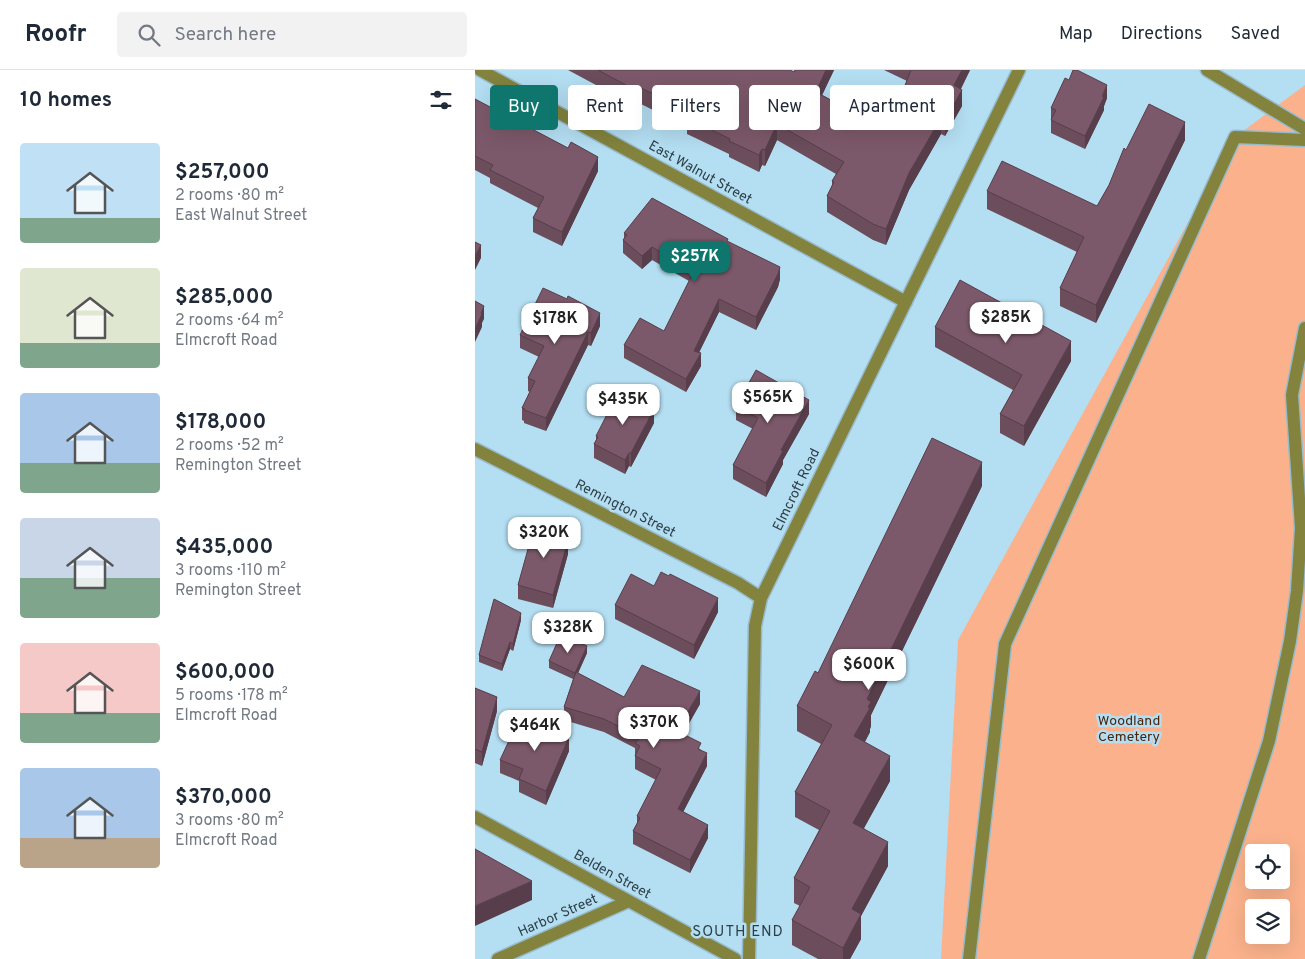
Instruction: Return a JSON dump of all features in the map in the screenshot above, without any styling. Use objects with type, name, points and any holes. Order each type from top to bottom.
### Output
[{"type":"street","name":"East Walnut Street","points":[[480,70],[906,302]]},
{"type":"street","name":"Elmcroft Road","points":[[749,959],[755,626],[761,598],[1019,70]]},
{"type":"street","points":[[1210,71],[1305,129]]},
{"type":"street","points":[[969,959],[1005,644],[1235,138],[1305,140]]},
{"type":"street","points":[[1199,959],[1269,741],[1290,641],[1297,591],[1301,528],[1292,395],[1305,328]]},
{"type":"street","name":"Remington Street","points":[[476,453],[738,583],[761,598]]},
{"type":"street","name":"Belden Street","points":[[475,817],[735,959]]},
{"type":"street","name":"Harbor Street","points":[[498,959],[629,901]]},
{"type":"green space","name":"Woodland Cemetery","points":[[1305,85],[1305,959],[941,959],[958,640],[1235,137]]},
{"type":"building","points":[[598,70],[790,70],[794,72],[795,70],[826,70],[819,85],[749,85],[749,130],[774,130],[765,150],[762,149],[759,155],[729,141],[730,139],[712,130],[739,130],[739,85],[652,85],[652,93],[642,88],[642,85],[626,85]]},
{"type":"building","points":[[911,70],[962,70],[954,85],[905,85]]},
{"type":"building","points":[[1073,70],[1077,70],[1107,85],[1102,96],[1104,97],[1085,136],[1051,120],[1056,110],[1051,108],[1065,78],[1069,80]]},
{"type":"building","points":[[954,85],[962,90],[954,104]]},
{"type":"building","points":[[820,94],[830,100],[830,130],[934,130],[909,173],[886,229],[873,224],[827,196],[834,182],[832,181],[844,162],[788,130],[820,130]]},
{"type":"building","points":[[475,99],[490,107],[490,130],[534,130],[568,148],[571,142],[598,157],[562,232],[533,218],[544,197],[490,170],[493,165],[475,156]]},
{"type":"building","points":[[1149,104],[1185,122],[1096,305],[1060,288],[1084,237],[987,191],[1002,161],[1097,206],[1109,185],[1124,148],[1126,150]]},
{"type":"building","points":[[652,198],[728,239],[727,241],[780,267],[756,317],[719,299],[694,351],[701,353],[686,379],[624,345],[640,318],[664,331],[694,271],[652,247],[642,256],[623,240],[627,235],[624,233]]},
{"type":"building","points":[[475,242],[481,245],[475,256]]},
{"type":"building","points":[[960,280],[1071,341],[1024,426],[1000,414],[1022,375],[935,327]]},
{"type":"building","points":[[543,288],[567,299],[568,296],[600,313],[591,333],[588,332],[546,418],[522,408],[535,381],[528,378],[544,346],[520,335]]},
{"type":"building","points":[[475,301],[484,306],[475,329]]},
{"type":"building","points":[[756,370],[809,400],[781,450],[783,451],[766,483],[733,465],[758,418],[736,406]]},
{"type":"building","points":[[619,391],[654,409],[631,453],[629,453],[625,460],[594,444],[598,437],[596,436]]},
{"type":"building","points":[[932,438],[982,462],[867,699],[871,702],[868,707],[870,708],[854,736],[890,756],[853,823],[888,842],[852,909],[861,914],[843,948],[792,920],[810,887],[794,878],[830,811],[795,792],[832,725],[797,706],[815,671],[818,673]]},
{"type":"building","points":[[537,522],[568,531],[566,540],[568,540],[553,595],[518,585]]},
{"type":"building","points":[[661,572],[669,576],[670,574],[718,598],[694,645],[615,605],[631,574],[654,586]]},
{"type":"building","points":[[494,599],[521,613],[513,644],[510,642],[502,664],[479,655]]},
{"type":"building","points":[[561,634],[587,646],[575,673],[549,661]]},
{"type":"building","points":[[642,665],[700,691],[677,731],[701,743],[698,749],[707,753],[678,809],[708,825],[690,860],[633,831],[640,818],[637,816],[661,769],[635,756],[640,746],[635,743],[640,737],[604,719],[564,707],[576,672],[624,697]]},
{"type":"building","points":[[475,688],[497,697],[482,752],[475,749]]},
{"type":"building","points":[[521,715],[569,737],[546,791],[519,779],[523,769],[500,760]]},
{"type":"building","points":[[475,849],[532,881],[475,906]]},
{"type":"district","name":"SOUTH END","points":[[738,932]]}]
